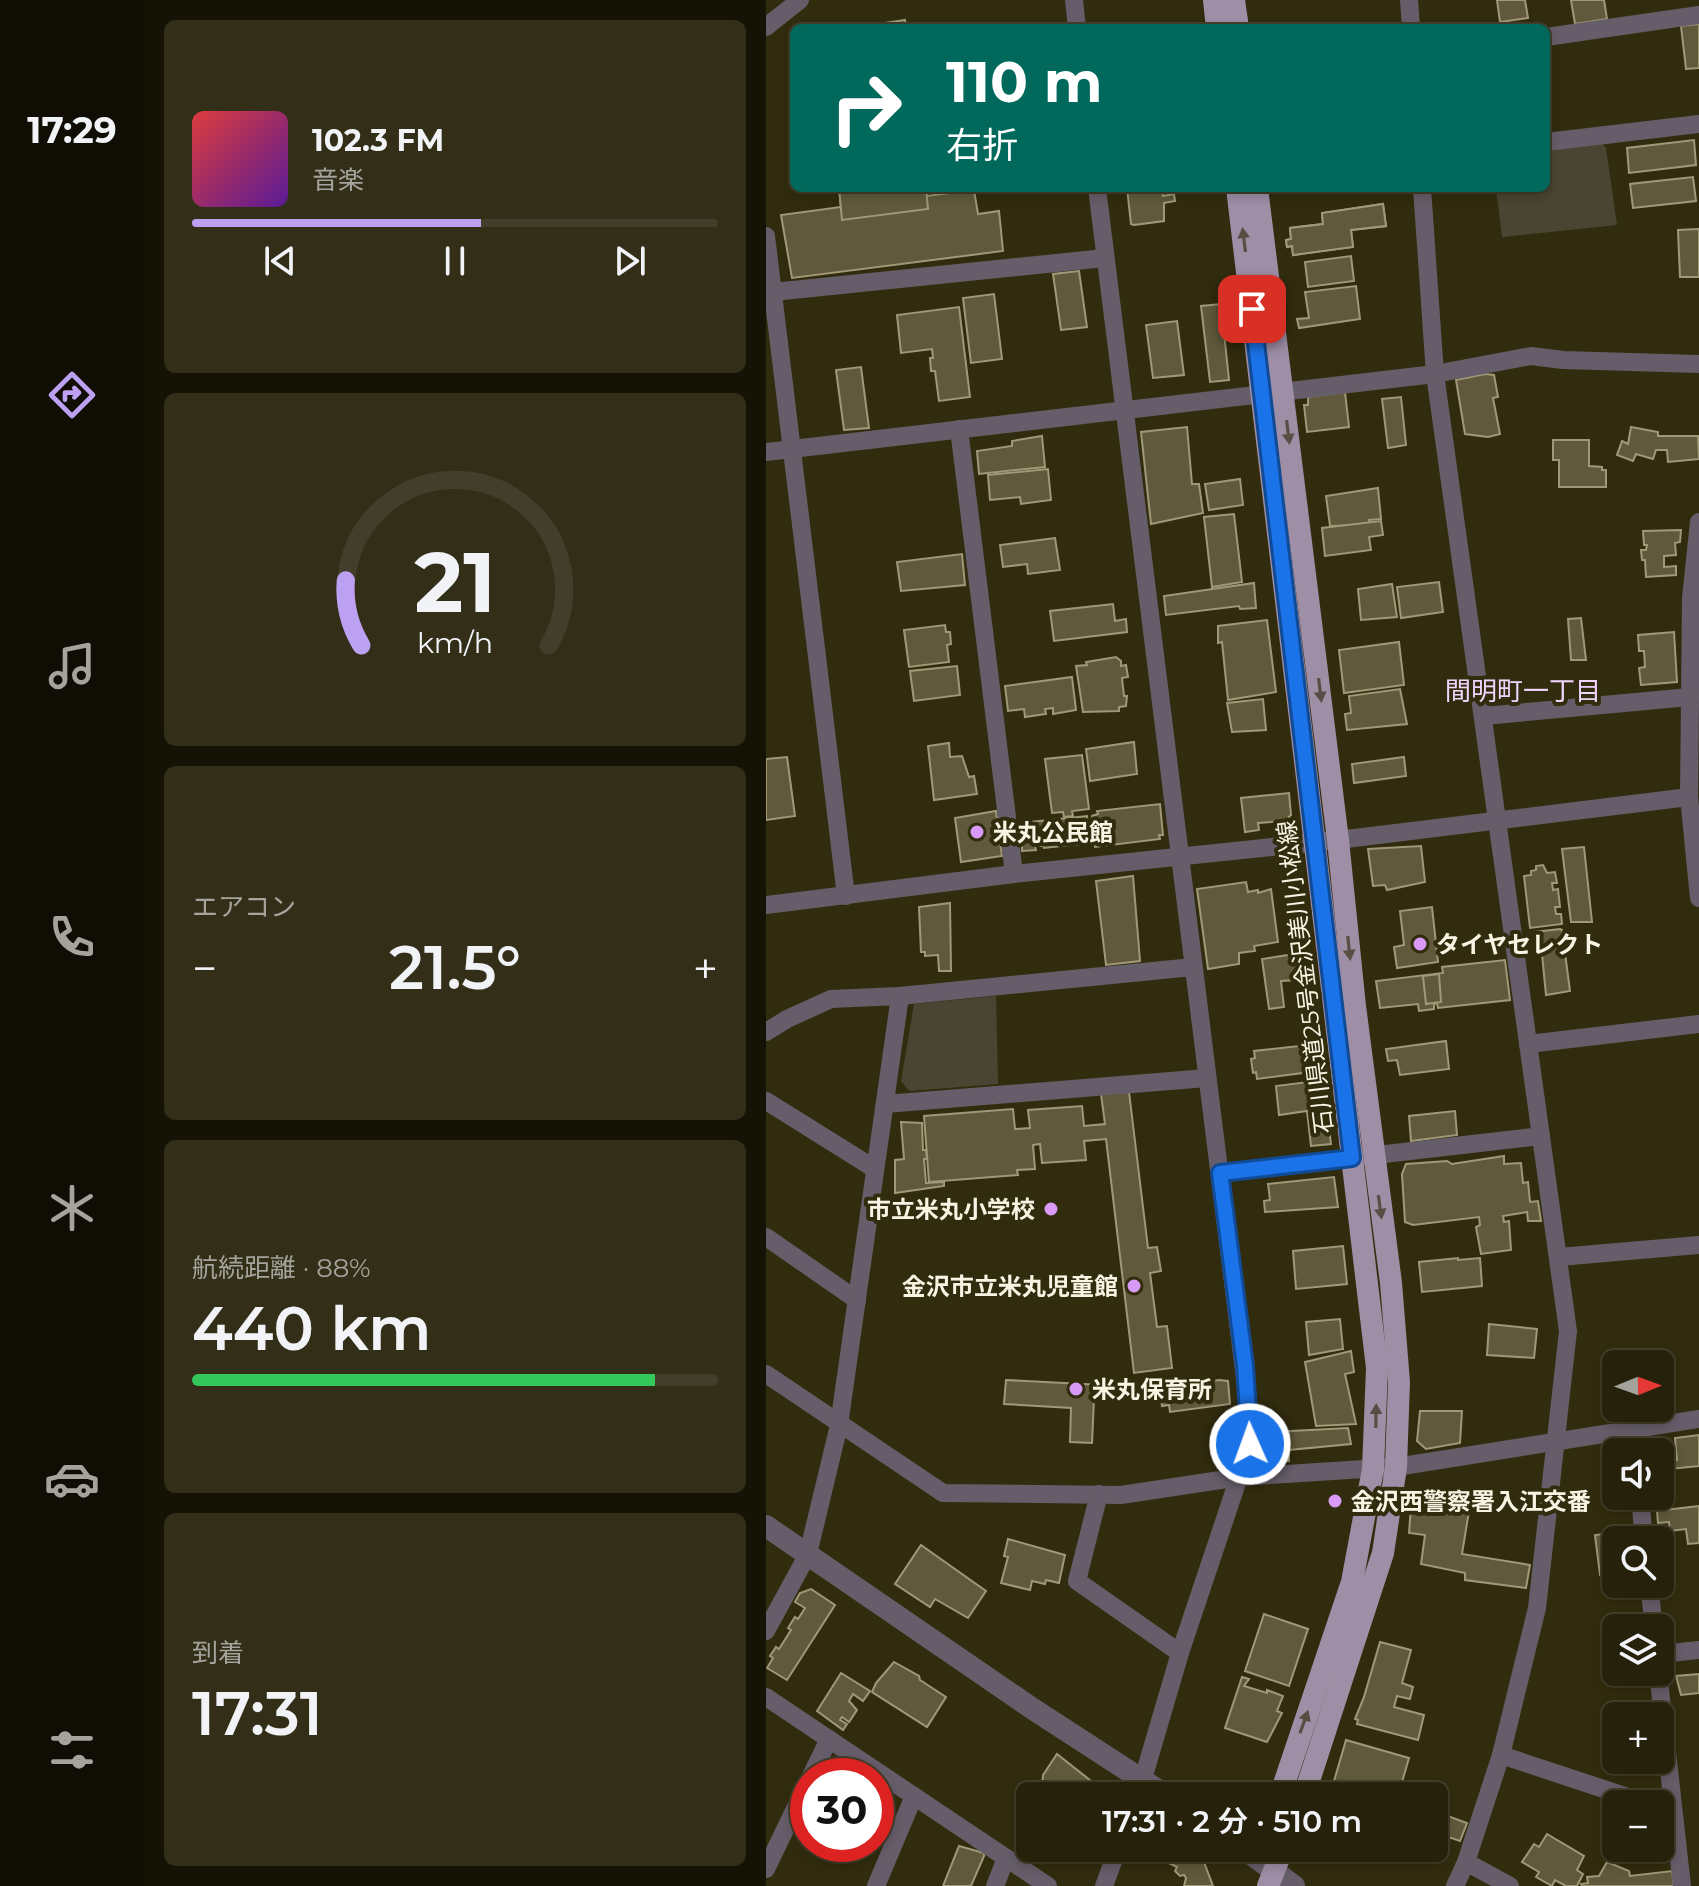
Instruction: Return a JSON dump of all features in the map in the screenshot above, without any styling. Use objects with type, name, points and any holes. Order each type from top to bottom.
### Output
[{"type":"main road","points":[[1214,0],[1217,24]]},
{"type":"main road","points":[[1234,0],[1237,24]]},
{"type":"main road","name":"石川県道25号金沢美川小松線","points":[[1238,192],[1272,391]]},
{"type":"main road","name":"石川県道25号金沢美川小松線","points":[[1257,192],[1272,391],[1327,841],[1355,1006],[1377,1368],[1373,1469],[1352,1582],[1283,1782]]},
{"type":"main road","name":"石川県道25号金沢美川小松線","points":[[1309,1782],[1383,1553],[1396,1467],[1399,1382],[1391,1283],[1363,1156]]},
{"type":"street","points":[[766,27],[800,0]]},
{"type":"street","points":[[1074,0],[1077,24]]},
{"type":"street","points":[[1409,0],[1411,24]]},
{"type":"street","points":[[1550,36],[1699,15]]},
{"type":"street","points":[[1550,142],[1699,124]]},
{"type":"street","points":[[1097,192],[1249,1411],[1250,1444],[1180,1653],[1143,1782]]},
{"type":"street","points":[[1422,192],[1435,374],[1568,1331],[1537,1608],[1501,1755],[1466,1862],[1455,1886]]},
{"type":"street","points":[[766,236],[846,896]]},
{"type":"street","points":[[773,292],[1105,258]]},
{"type":"street","points":[[766,452],[1435,374],[1531,356],[1563,360],[1699,364]]},
{"type":"street","points":[[959,429],[1014,874]]},
{"type":"street","points":[[1699,522],[1691,598],[1689,797],[1699,898]]},
{"type":"street","points":[[1484,716],[1690,697]]},
{"type":"street","points":[[766,905],[1689,797]]},
{"type":"street","points":[[766,1032],[831,999],[900,996],[1193,967]]},
{"type":"street","points":[[766,1631],[808,1554],[839,1425],[900,996]]},
{"type":"street","points":[[1528,1044],[1699,1024]]},
{"type":"street","points":[[885,1104],[1207,1078]]},
{"type":"street","points":[[766,1101],[875,1169]]},
{"type":"street","points":[[1220,1173],[1541,1136]]},
{"type":"street","points":[[766,1237],[857,1300]]},
{"type":"street","points":[[1559,1257],[1699,1245]]},
{"type":"street","points":[[766,1374],[943,1493],[1121,1495],[1240,1477],[1396,1467],[1699,1419]]},
{"type":"street","points":[[1633,1431],[1634,1438]]},
{"type":"street","points":[[1099,1494],[1077,1581],[1180,1653]]},
{"type":"street","points":[[766,1526],[1033,1709],[1133,1782]]},
{"type":"street","points":[[1674,1653],[1699,1650]]},
{"type":"street","points":[[1659,1686],[1665,1790]]},
{"type":"street","points":[[766,1697],[1048,1886]]},
{"type":"street","points":[[820,1758],[829,1739]]},
{"type":"street","points":[[1501,1755],[1607,1790]]},
{"type":"street","points":[[876,1886],[914,1796]]},
{"type":"street","points":[[766,1869],[790,1819]]},
{"type":"street","points":[[1674,1848],[1682,1886]]},
{"type":"street","points":[[995,1886],[1006,1858]]},
{"type":"street","points":[[1104,1886],[1113,1862]]},
{"type":"street","points":[[1466,1862],[1510,1886]]},
{"type":"street","points":[[1271,1868],[1294,1886]]},
{"type":"shaded area","points":[[1600,141],[1606,148],[1617,225],[1502,237],[1496,192],[1550,192],[1550,148]]},
{"type":"shaded area","points":[[996,996],[998,1084],[909,1091],[901,1081],[914,1004]]},
{"type":"building","points":[[1497,0],[1525,0],[1528,18],[1500,22]]},
{"type":"building","points":[[1571,0],[1604,0],[1607,19],[1575,24]]},
{"type":"building","points":[[905,20],[906,24],[879,24]]},
{"type":"building","points":[[1699,24],[1699,68],[1686,69],[1681,26]]},
{"type":"building","points":[[1694,140],[1696,165],[1629,173],[1627,148]]},
{"type":"building","points":[[1693,177],[1696,201],[1633,208],[1630,184]]},
{"type":"building","points":[[839,192],[926,192],[927,196],[974,192],[978,214],[999,211],[1003,251],[792,278],[781,215],[841,207]]},
{"type":"building","points":[[839,192],[926,192],[928,209],[842,220]]},
{"type":"building","points":[[1127,192],[1162,192],[1163,196],[1174,194],[1175,201],[1164,203],[1164,221],[1131,224]]},
{"type":"building","points":[[1383,204],[1386,226],[1351,230],[1353,247],[1293,255],[1292,246],[1287,247],[1286,240],[1291,239],[1290,228],[1323,224],[1322,213]]},
{"type":"building","points":[[1383,204],[1386,226],[1351,230],[1353,247],[1293,255],[1292,246],[1287,247],[1286,240],[1291,239],[1290,228],[1323,224],[1322,213]]},
{"type":"building","points":[[1699,229],[1699,277],[1680,277],[1678,230]]},
{"type":"building","points":[[1351,256],[1354,281],[1308,287],[1305,262]]},
{"type":"building","points":[[1079,271],[1087,327],[1061,330],[1053,274]]},
{"type":"building","points":[[1356,286],[1360,319],[1299,328],[1297,319],[1309,318],[1305,292]]},
{"type":"building","points":[[994,294],[1002,359],[971,363],[963,298]]},
{"type":"building","points":[[1221,304],[1229,380],[1210,382],[1201,306]]},
{"type":"building","points":[[959,307],[970,397],[939,401],[935,371],[931,371],[932,349],[901,353],[897,315]]},
{"type":"building","points":[[1177,321],[1184,375],[1153,378],[1146,325]]},
{"type":"building","points":[[861,367],[869,428],[844,430],[836,370]]},
{"type":"building","points":[[1494,375],[1498,397],[1493,398],[1500,434],[1488,437],[1465,434],[1456,380]]},
{"type":"building","points":[[1345,392],[1349,427],[1307,432],[1304,405],[1308,405],[1308,397]]},
{"type":"building","points":[[1401,397],[1406,445],[1388,448],[1382,399]]},
{"type":"building","points":[[1187,427],[1192,484],[1199,484],[1203,513],[1151,524],[1141,432]]},
{"type":"building","points":[[1631,427],[1658,432],[1658,436],[1698,436],[1699,459],[1668,462],[1667,450],[1656,450],[1653,459],[1636,454],[1633,461],[1617,455],[1622,441],[1628,444]]},
{"type":"building","points":[[1042,436],[1045,467],[979,474],[977,451],[1012,446],[1012,441]]},
{"type":"building","points":[[1553,440],[1589,440],[1589,466],[1606,470],[1606,487],[1559,487],[1559,460],[1553,460]]},
{"type":"building","points":[[1048,469],[1051,500],[1021,504],[1020,497],[990,500],[988,475]]},
{"type":"building","points":[[1240,479],[1243,505],[1209,510],[1205,484]]},
{"type":"building","points":[[1378,488],[1381,519],[1369,520],[1370,525],[1330,526],[1326,496]]},
{"type":"building","points":[[1234,514],[1242,582],[1212,587],[1204,517]]},
{"type":"building","points":[[1381,521],[1383,535],[1369,537],[1371,550],[1325,556],[1322,528]]},
{"type":"building","points":[[1681,530],[1680,542],[1675,543],[1676,555],[1664,556],[1664,567],[1676,566],[1676,575],[1646,577],[1641,550],[1646,550],[1647,545],[1644,545],[1643,531]]},
{"type":"building","points":[[1055,538],[1060,570],[1028,574],[1027,564],[1003,567],[1000,545]]},
{"type":"building","points":[[962,554],[965,585],[901,591],[897,562]]},
{"type":"building","points":[[1439,582],[1443,612],[1401,618],[1397,587]]},
{"type":"building","points":[[1254,583],[1256,608],[1240,609],[1239,606],[1166,615],[1164,596]]},
{"type":"building","points":[[1392,584],[1397,617],[1361,620],[1358,589]]},
{"type":"building","points":[[1113,604],[1115,621],[1126,619],[1127,632],[1054,641],[1050,611]]},
{"type":"building","points":[[1581,618],[1586,660],[1571,660],[1568,619]]},
{"type":"building","points":[[1267,620],[1276,692],[1228,700],[1218,626]]},
{"type":"building","points":[[945,625],[946,632],[950,632],[951,644],[947,645],[949,662],[909,667],[904,630]]},
{"type":"building","points":[[1674,632],[1677,682],[1641,685],[1639,668],[1645,667],[1644,651],[1639,651],[1638,635]]},
{"type":"building","points":[[1399,642],[1404,685],[1344,693],[1339,650]]},
{"type":"building","points":[[1116,657],[1121,661],[1121,666],[1126,665],[1128,677],[1122,678],[1124,696],[1127,696],[1126,706],[1119,707],[1119,711],[1083,712],[1076,666]]},
{"type":"building","points":[[957,666],[960,695],[914,701],[910,671]]},
{"type":"building","points":[[1072,677],[1076,710],[1053,714],[1053,708],[1045,709],[1046,714],[1025,717],[1024,709],[1008,711],[1005,686]]},
{"type":"building","points":[[1400,689],[1407,724],[1347,730],[1345,714],[1351,713],[1349,696]]},
{"type":"building","points":[[1263,699],[1266,730],[1232,732],[1227,703]]},
{"type":"building","points":[[1134,742],[1137,774],[1090,781],[1086,749]]},
{"type":"building","points":[[949,743],[950,757],[962,756],[969,777],[974,776],[977,794],[934,800],[928,746]]},
{"type":"building","points":[[1082,755],[1089,809],[1072,811],[1073,816],[1064,817],[1063,812],[1052,813],[1045,759]]},
{"type":"building","points":[[787,757],[795,816],[766,820],[766,759]]},
{"type":"building","points":[[1404,757],[1406,776],[1354,783],[1352,764]]},
{"type":"building","points":[[1289,793],[1291,815],[1284,821],[1258,823],[1259,830],[1245,832],[1241,798]]},
{"type":"building","points":[[1160,804],[1163,835],[1159,835],[1160,839],[1095,847],[1092,816],[1098,814],[1097,811]]},
{"type":"building","points":[[996,811],[1002,856],[961,862],[955,818]]},
{"type":"building","points":[[1087,816],[1089,841],[1044,848],[1035,846],[1036,850],[1022,851],[1021,823]]},
{"type":"building","points":[[1421,846],[1425,882],[1387,890],[1385,885],[1373,886],[1368,849]]},
{"type":"building","points":[[1584,847],[1592,922],[1571,922],[1562,849]]},
{"type":"building","points":[[1543,865],[1547,873],[1555,872],[1557,883],[1552,883],[1553,890],[1558,889],[1560,907],[1555,907],[1556,914],[1561,914],[1562,924],[1530,928],[1524,876],[1531,875],[1536,866]]},
{"type":"building","points":[[1133,876],[1140,961],[1106,965],[1096,881]]},
{"type":"building","points":[[1246,882],[1248,892],[1271,889],[1278,942],[1254,946],[1255,951],[1239,953],[1239,964],[1208,969],[1197,889]]},
{"type":"building","points":[[950,903],[951,971],[939,971],[938,955],[925,956],[925,952],[921,952],[919,907]]},
{"type":"building","points":[[1432,907],[1438,962],[1397,968],[1394,947],[1404,945],[1400,911]]},
{"type":"building","points":[[1560,929],[1570,991],[1546,995],[1541,944],[1536,944],[1535,932]]},
{"type":"building","points":[[1295,954],[1297,980],[1281,981],[1284,1007],[1269,1009],[1262,959]]},
{"type":"building","points":[[1505,960],[1510,1000],[1438,1008],[1437,1003],[1434,1009],[1419,1011],[1418,1004],[1380,1008],[1376,981],[1443,973],[1442,967]]},
{"type":"building","points":[[1439,974],[1441,1002],[1426,1004],[1423,976]]},
{"type":"building","points":[[1446,1041],[1449,1069],[1400,1075],[1397,1060],[1388,1061],[1386,1049]]},
{"type":"building","points":[[1308,1045],[1312,1060],[1310,1072],[1257,1079],[1256,1072],[1253,1073],[1251,1059],[1255,1058],[1254,1051]]},
{"type":"building","points":[[1323,1080],[1331,1144],[1311,1146],[1307,1111],[1279,1115],[1276,1086]]},
{"type":"building","points":[[1129,1092],[1148,1248],[1157,1247],[1161,1271],[1150,1273],[1157,1327],[1167,1326],[1172,1368],[1134,1373],[1106,1139],[1084,1141],[1086,1160],[1042,1163],[1040,1144],[1033,1145],[1035,1169],[1017,1170],[1018,1175],[929,1182],[924,1116],[1013,1109],[1015,1129],[1030,1128],[1028,1110],[1082,1106],[1084,1126],[1105,1124],[1101,1094]]},
{"type":"building","points":[[1455,1111],[1457,1135],[1411,1141],[1409,1116]]},
{"type":"building","points":[[901,1122],[922,1123],[923,1150],[926,1150],[927,1159],[924,1159],[926,1183],[944,1182],[944,1186],[895,1193],[895,1160],[904,1159]]},
{"type":"building","points":[[1504,1156],[1504,1164],[1521,1163],[1523,1183],[1528,1182],[1530,1202],[1538,1201],[1541,1221],[1528,1221],[1527,1212],[1503,1216],[1504,1222],[1509,1221],[1511,1250],[1481,1254],[1476,1227],[1480,1225],[1479,1217],[1413,1225],[1405,1222],[1402,1174],[1406,1164],[1447,1161],[1452,1164]]},
{"type":"building","points":[[1334,1177],[1338,1207],[1265,1212],[1264,1201],[1270,1200],[1268,1184]]},
{"type":"building","points":[[1343,1246],[1347,1284],[1296,1289],[1293,1251]]},
{"type":"building","points":[[1480,1258],[1482,1286],[1422,1292],[1419,1262]]},
{"type":"building","points":[[1340,1319],[1343,1349],[1309,1355],[1306,1322]]},
{"type":"building","points":[[1489,1324],[1537,1329],[1534,1358],[1487,1355]]},
{"type":"building","points":[[1351,1351],[1354,1372],[1345,1374],[1356,1424],[1316,1426],[1305,1362]]},
{"type":"building","points":[[1006,1380],[1102,1385],[1101,1399],[1094,1399],[1092,1443],[1070,1442],[1071,1408],[1004,1404]]},
{"type":"building","points":[[1228,1381],[1230,1404],[1170,1412],[1169,1405],[1162,1406],[1161,1398],[1169,1397],[1168,1387]]},
{"type":"building","points":[[1420,1411],[1462,1411],[1460,1443],[1426,1449],[1417,1441]]},
{"type":"building","points":[[1348,1428],[1351,1444],[1289,1450],[1289,1461],[1273,1462],[1272,1432]]},
{"type":"building","points":[[1699,1435],[1699,1466],[1674,1469],[1674,1460],[1677,1460],[1675,1438]]},
{"type":"building","points":[[1431,1499],[1470,1505],[1462,1554],[1530,1565],[1526,1588],[1465,1580],[1465,1573],[1421,1564],[1425,1535],[1409,1533],[1411,1506],[1427,1508]]},
{"type":"building","points":[[1699,1506],[1699,1543],[1688,1544],[1686,1529],[1674,1530],[1669,1522],[1658,1523],[1657,1511]]},
{"type":"building","points":[[1602,1534],[1602,1575],[1600,1575],[1595,1535]]},
{"type":"building","points":[[1008,1539],[1065,1555],[1059,1583],[1032,1581],[1030,1590],[1001,1583],[1008,1557],[1004,1556]]},
{"type":"building","points":[[921,1545],[986,1591],[968,1618],[935,1599],[930,1607],[895,1584]]},
{"type":"building","points":[[811,1589],[835,1605],[787,1680],[767,1668],[773,1658],[770,1656],[776,1647],[779,1649],[791,1630],[788,1628],[805,1608],[795,1602],[800,1593]]},
{"type":"building","points":[[1264,1614],[1308,1629],[1289,1686],[1245,1671]]},
{"type":"building","points":[[1380,1642],[1411,1650],[1402,1683],[1413,1687],[1410,1699],[1397,1696],[1394,1707],[1424,1715],[1418,1740],[1357,1724],[1358,1720],[1355,1719]]},
{"type":"building","points":[[894,1662],[946,1697],[927,1727],[872,1692]]},
{"type":"building","points":[[841,1673],[870,1691],[863,1701],[853,1694],[849,1701],[857,1710],[849,1722],[842,1717],[840,1720],[847,1724],[843,1730],[817,1711]]},
{"type":"building","points":[[1699,1674],[1699,1693],[1681,1695],[1676,1676]]},
{"type":"building","points":[[1242,1677],[1249,1679],[1244,1686],[1283,1696],[1277,1711],[1282,1713],[1267,1742],[1225,1728]]},
{"type":"building","points":[[1346,1740],[1409,1758],[1402,1782],[1334,1782]]},
{"type":"building","points":[[1057,1754],[1092,1782],[1042,1782],[1043,1775]]},
{"type":"building","points":[[1448,1816],[1467,1823],[1460,1841],[1448,1837]]},
{"type":"building","points":[[1547,1834],[1584,1856],[1577,1870],[1583,1874],[1577,1886],[1566,1886],[1555,1880],[1552,1886],[1536,1877],[1539,1872],[1522,1862],[1534,1844],[1539,1847]]},
{"type":"building","points":[[959,1846],[984,1853],[984,1856],[971,1886],[943,1886]]},
{"type":"building","points":[[1167,1862],[1204,1862],[1213,1886],[1184,1886],[1186,1878],[1175,1871],[1177,1867]]},
{"type":"building","points":[[1607,1862],[1629,1871],[1630,1876],[1672,1871],[1674,1886],[1582,1886],[1588,1883],[1587,1877],[1599,1876]]},
{"type":"place","name":"米丸公民館","points":[[977,832]]},
{"type":"place","name":"タイヤセレクト","points":[[1420,944]]},
{"type":"place","name":"市立米丸小学校","points":[[1051,1209]]},
{"type":"place","name":"金沢市立米丸児童館","points":[[1134,1286]]},
{"type":"place","name":"米丸保育所","points":[[1076,1389]]},
{"type":"place","name":"金沢西警察署入江交番","points":[[1335,1501]]},
{"type":"district","name":"間明町一丁目","points":[[1523,691]]},
{"type":"route","points":[[1250,1444],[1245,1366],[1220,1173],[1352,1158],[1252,309]]}]
